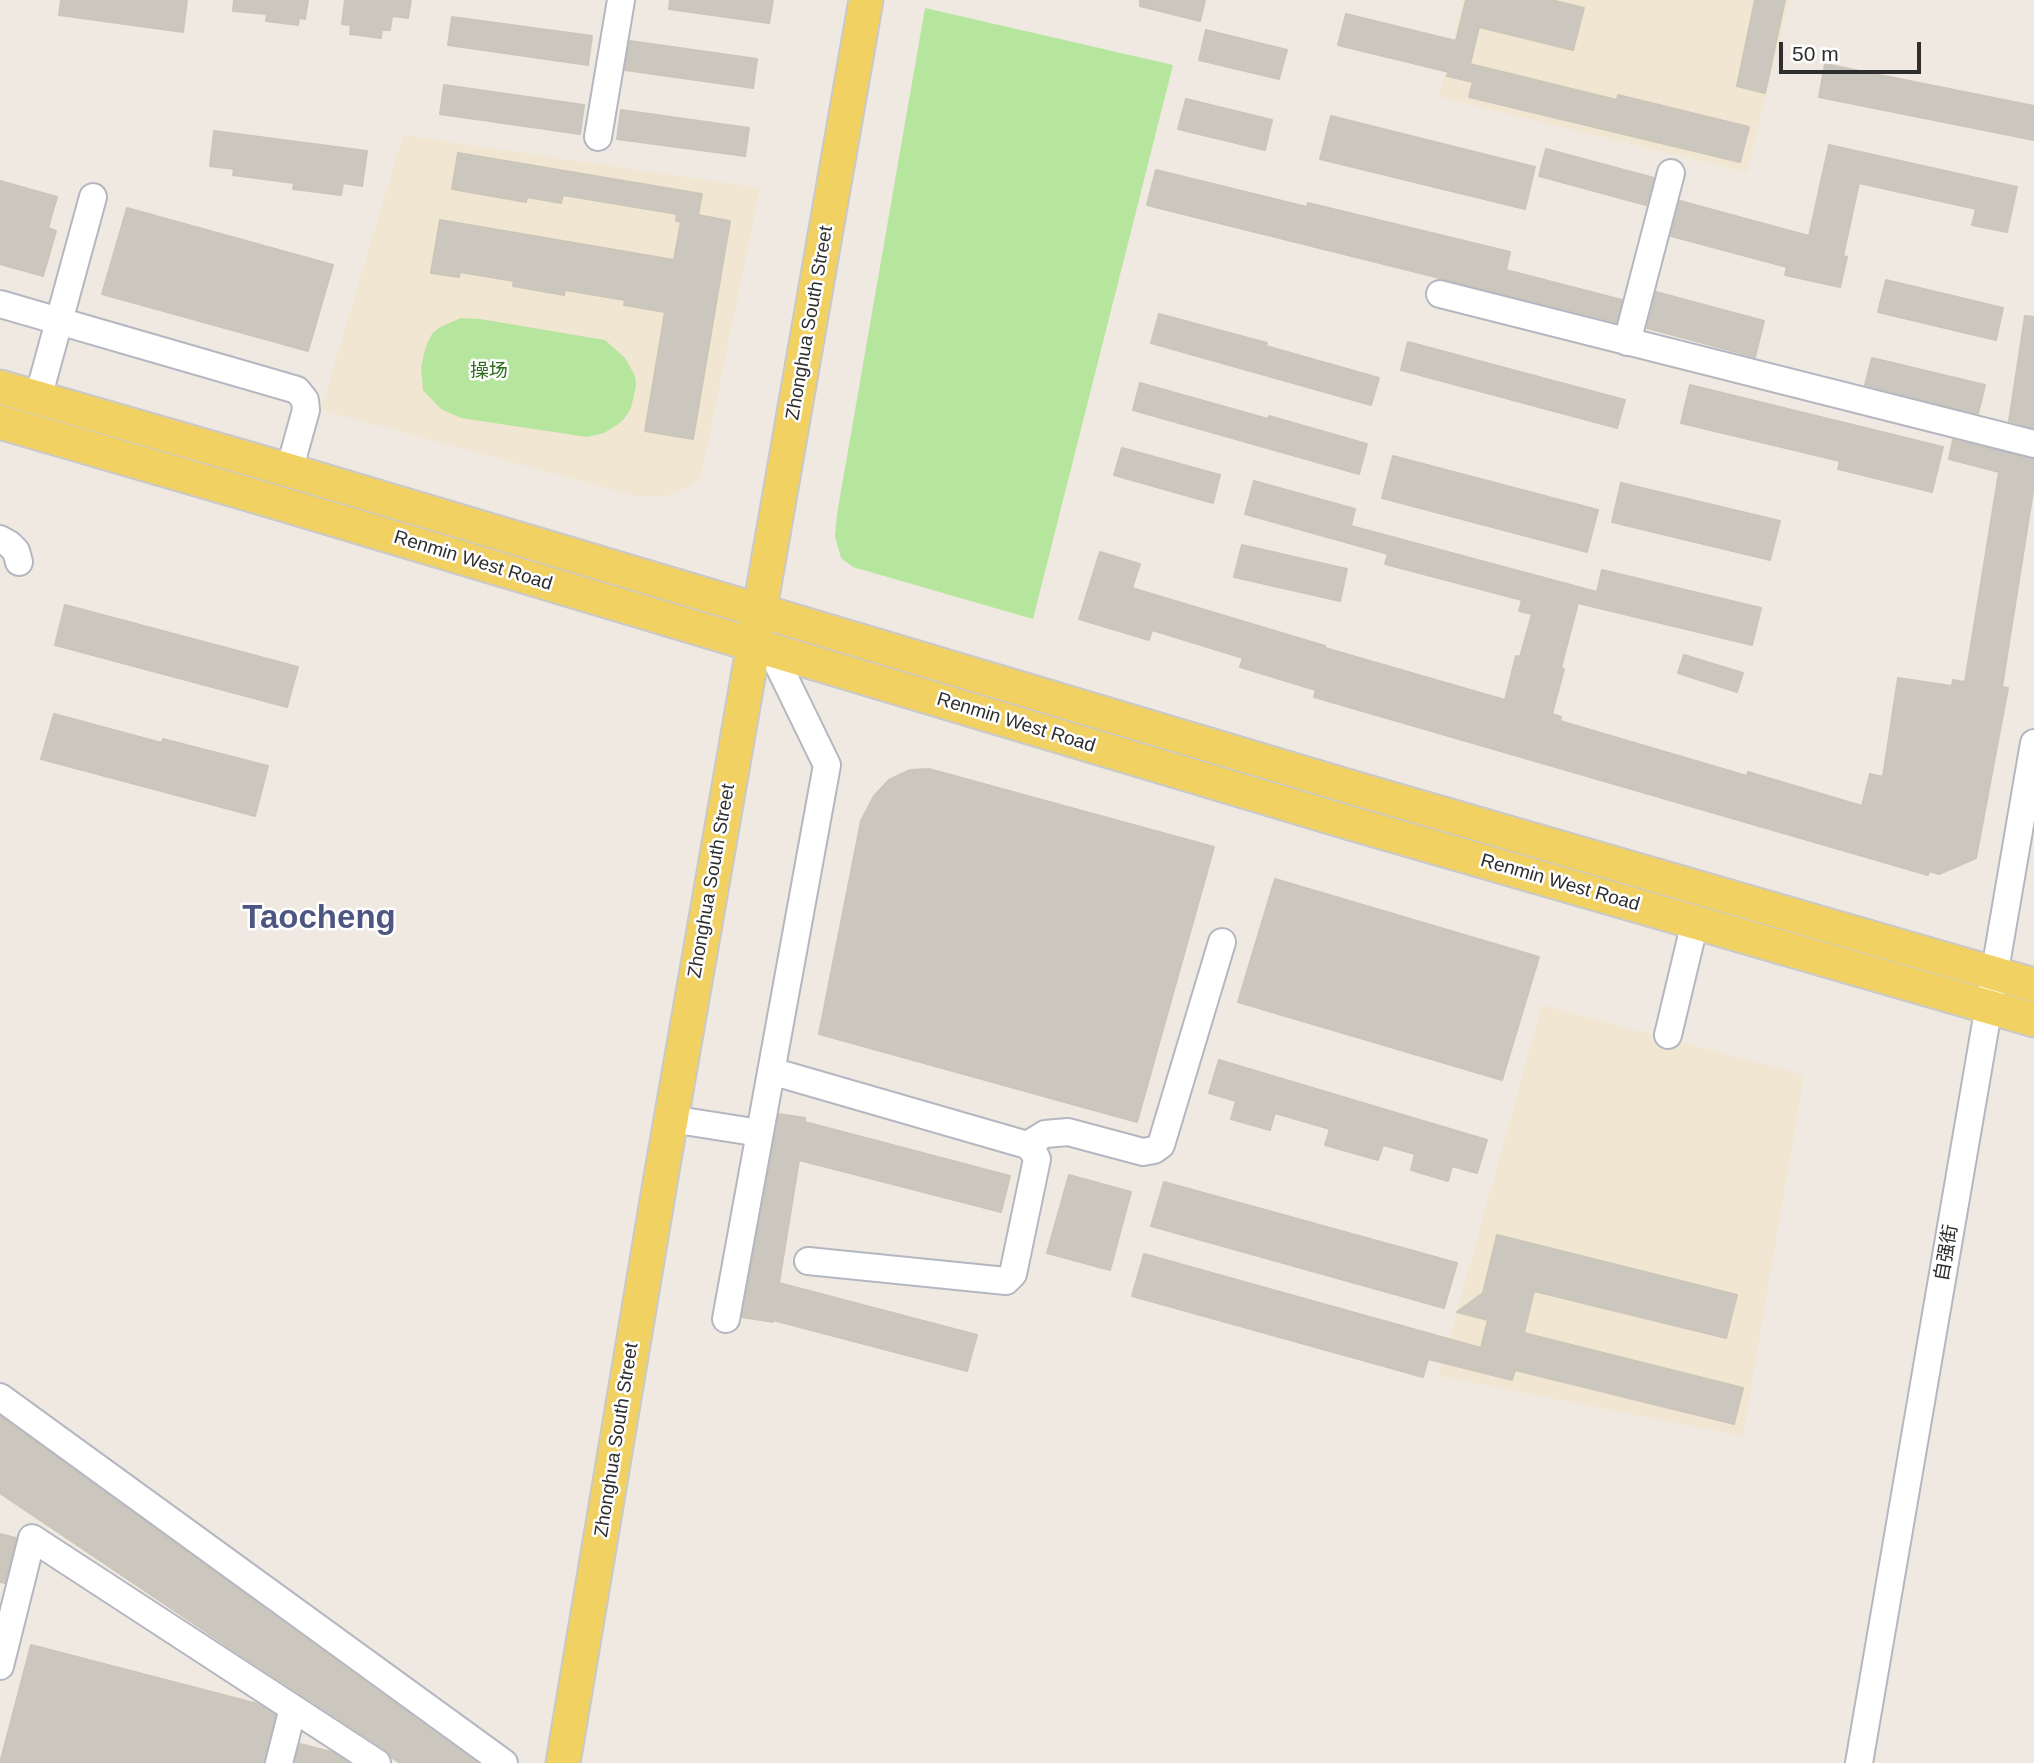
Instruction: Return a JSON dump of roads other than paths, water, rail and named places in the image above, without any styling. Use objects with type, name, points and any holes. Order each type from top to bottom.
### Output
[{"type":"main road","name":"Zhonghua South Street","points":[[563,1763],[752,644],[749,608],[843,0]]},
{"type":"main road","name":"Zhonghua South Street","points":[[749,608],[866,0]]},
{"type":"main road","name":"Renmin West Road","points":[[0,387],[1357,789],[2034,985]]},
{"type":"main road","name":"Renmin West Road","points":[[0,422],[1347,822],[2034,1020]]},
{"type":"main road","name":"Zhonghua South Street","points":[[541,1763],[641,1160],[752,644]]},
{"type":"street","points":[[598,137],[621,0]]},
{"type":"street","points":[[1628,342],[1671,173]]},
{"type":"street","points":[[38,398],[93,197]]},
{"type":"street","points":[[1440,294],[2034,444]]},
{"type":"street","points":[[0,304],[297,390],[304,400],[306,410],[289,471]]},
{"type":"street","points":[[0,539],[16,551],[19,562]]},
{"type":"street","points":[[726,1319],[827,765],[752,644]]},
{"type":"street","name":"自强街","points":[[1859,1763],[2034,743]]},
{"type":"street","points":[[1668,1034],[1695,922]]},
{"type":"street","points":[[1027,1146],[1045,1134],[1068,1132],[1143,1152],[1154,1150],[1161,1144],[1222,942]]},
{"type":"street","points":[[771,1071],[1027,1146],[1037,1159],[1013,1273],[1006,1281],[808,1261]]},
{"type":"street","points":[[671,1119],[760,1132]]},
{"type":"street","points":[[0,1396],[504,1763]]},
{"type":"street","points":[[0,1666],[32,1538],[377,1763]]},
{"type":"street","points":[[279,1763],[293,1708]]},
{"type":"district","name":"Taocheng","points":[[319,919]]},
{"type":"park label","name":"操场","points":[[489,372]]}]
